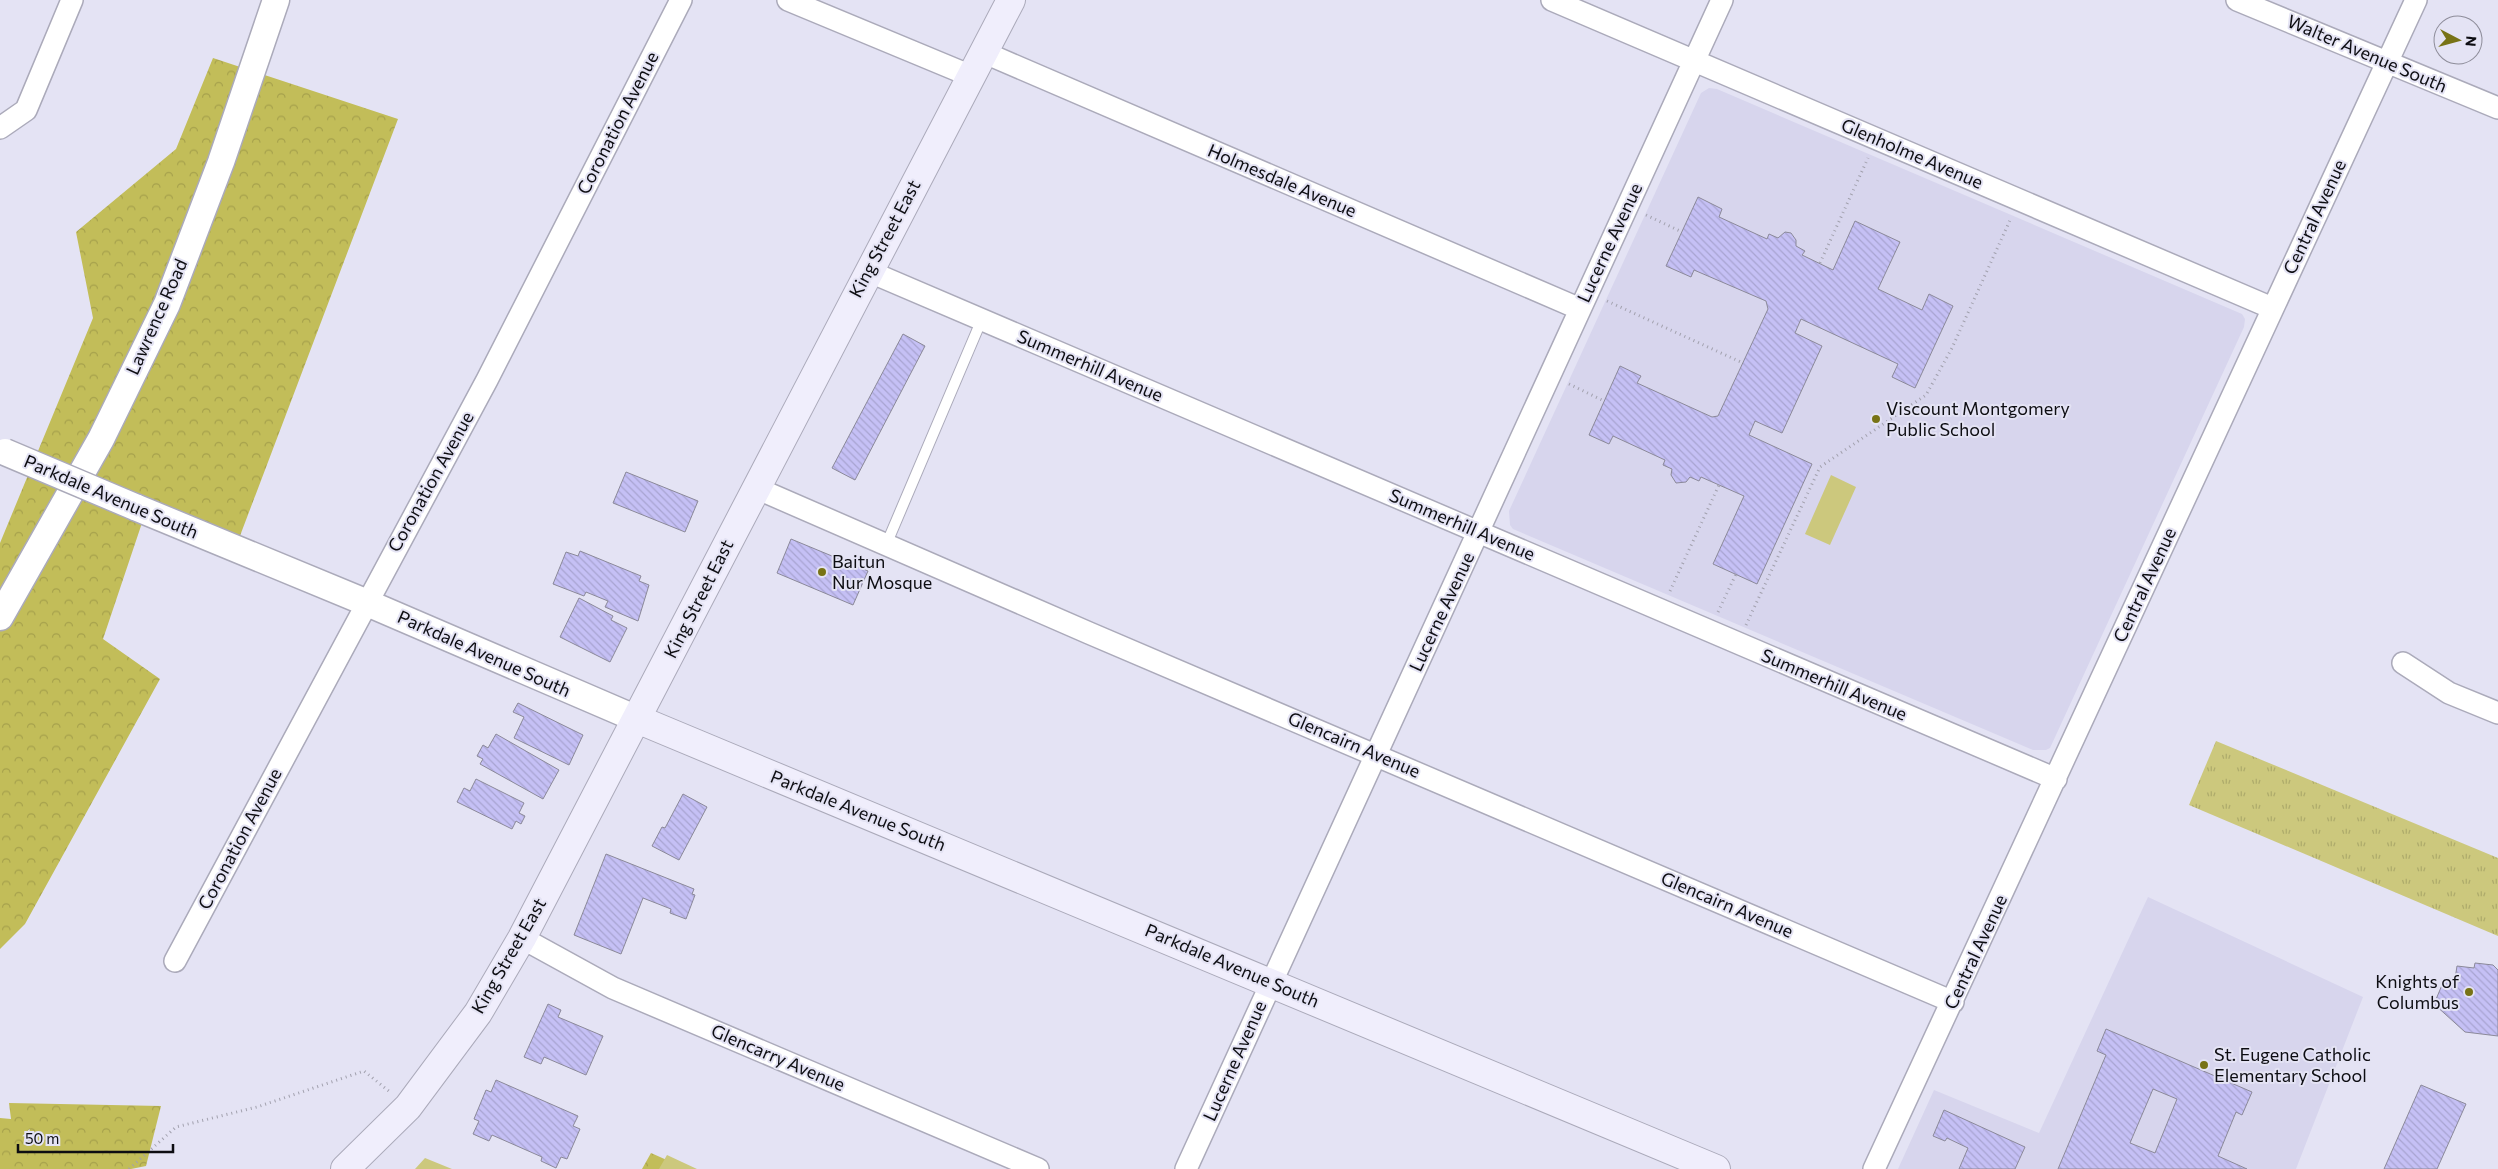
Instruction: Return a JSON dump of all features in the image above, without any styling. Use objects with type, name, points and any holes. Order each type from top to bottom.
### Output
[{"type":"main road","name":"King Street East","points":[[345,1169],[408,1107],[478,1013],[522,938],[868,271],[1011,0]]},
{"type":"main road","name":"Parkdale Avenue South","points":[[637,719],[1716,1169]]},
{"type":"street","points":[[0,128],[26,110],[72,0]]},
{"type":"street","name":"Lawrence Road","points":[[0,617],[101,439],[167,304],[221,162],[276,0]]},
{"type":"street","name":"Coronation Avenue","points":[[175,961],[491,371],[682,0]]},
{"type":"street","points":[[788,0],[971,76]]},
{"type":"street","name":"Glenholme Avenue","points":[[1552,0],[2272,308]]},
{"type":"street","name":"Lucerne Avenue","points":[[1186,1169],[1722,0]]},
{"type":"street","name":"Walter Avenue South","points":[[2237,0],[2498,108]]},
{"type":"street","name":"Central Avenue","points":[[1874,1169],[1900,1109],[1953,1002],[2272,308],[2416,0]]},
{"type":"street","name":"Holmesdale Avenue","points":[[984,52],[1584,300]]},
{"type":"street","name":"Summerhill Avenue","points":[[868,271],[2056,779]]},
{"type":"street","name":"Parkdale Avenue South","points":[[2,452],[366,602],[637,719]]},
{"type":"street","name":"Glencairn Avenue","points":[[756,488],[1953,1002]]},
{"type":"street","points":[[2403,663],[2449,693],[2498,713]]},
{"type":"street","name":"Glencarry Avenue","points":[[522,938],[614,988],[1038,1169]]},
{"type":"lane","points":[[886,545],[982,319]]},
{"type":"path","points":[[1820,263],[1877,139]]},
{"type":"path","points":[[1737,643],[1820,467],[1926,395],[1952,348],[2020,200]]},
{"type":"path","points":[[1626,206],[1682,232]]},
{"type":"path","points":[[1584,300],[1743,363]]},
{"type":"path","points":[[1550,376],[1604,401]]},
{"type":"path","points":[[1661,611],[1719,485]]},
{"type":"path","points":[[1708,631],[1736,574]]},
{"type":"path","points":[[129,1169],[176,1128],[257,1107],[364,1072],[408,1107]]},
{"type":"shaded area","name":"Viscount Montgomery Public School","points":[[1709,88],[1717,89],[2242,314],[2245,319],[2244,327],[2050,748],[2046,750],[2033,750],[1513,529],[1510,525],[1509,511],[1701,93]]},
{"type":"shaded area","name":"St. Eugene Catholic Elementary School","points":[[2148,897],[2363,997],[2296,1169],[1898,1169],[1934,1090],[2039,1133]]},
{"type":"green space","points":[[213,58],[398,119],[235,549],[145,514],[103,639],[160,679],[25,924],[0,949],[0,543],[93,318],[76,232],[176,149]]},
{"type":"green space","points":[[1831,475],[1856,487],[1830,545],[1805,534]]},
{"type":"green space","points":[[2216,741],[2498,858],[2498,936],[2189,805]]},
{"type":"green space","points":[[9,1103],[161,1106],[146,1166],[131,1169],[0,1169],[0,1118],[11,1119]]},
{"type":"green space","points":[[651,1153],[687,1169],[642,1169]]},
{"type":"green space","points":[[667,1155],[697,1169],[659,1169]]},
{"type":"green space","points":[[425,1158],[452,1169],[415,1169]]},
{"type":"building","points":[[1698,197],[1722,209],[1719,217],[1767,239],[1769,234],[1778,238],[1785,232],[1791,233],[1796,240],[1796,246],[1805,251],[1802,255],[1833,270],[1855,221],[1900,242],[1878,289],[1922,310],[1929,294],[1953,306],[1915,388],[1892,377],[1898,364],[1801,319],[1795,333],[1822,346],[1782,433],[1755,421],[1749,435],[1812,464],[1757,584],[1713,564],[1744,496],[1701,477],[1699,481],[1690,477],[1686,482],[1676,483],[1671,475],[1672,469],[1663,465],[1665,460],[1613,436],[1609,444],[1589,435],[1620,366],[1641,376],[1637,383],[1712,417],[1718,416],[1768,309],[1766,301],[1694,270],[1691,277],[1666,266]]},
{"type":"building","points":[[903,334],[925,346],[855,480],[832,468]]},
{"type":"building","points":[[626,472],[698,501],[685,532],[613,503]]},
{"type":"building","name":"Baitun Nur Mosque","points":[[791,539],[868,571],[853,605],[777,573]]},
{"type":"building","points":[[580,551],[641,576],[639,581],[649,585],[638,621],[605,607],[608,601],[586,592],[584,596],[553,584],[566,552],[578,556]]},
{"type":"building","points":[[579,598],[613,616],[611,620],[627,628],[610,662],[560,637]]},
{"type":"building","points":[[518,703],[583,735],[569,765],[514,738],[524,717],[513,712]]},
{"type":"building","points":[[496,734],[559,770],[543,799],[480,764],[483,759],[477,756],[483,745],[488,748]]},
{"type":"building","points":[[476,779],[524,803],[519,813],[525,816],[521,824],[516,821],[512,829],[457,802],[464,788],[470,791]]},
{"type":"building","points":[[683,794],[707,807],[679,860],[652,846],[662,827],[665,828]]},
{"type":"building","points":[[606,854],[694,889],[692,894],[695,895],[686,919],[670,913],[671,909],[643,898],[621,954],[574,935]]},
{"type":"building","name":"Knights of Columbus","points":[[2475,963],[2493,965],[2498,970],[2498,1036],[2465,1032],[2434,1004],[2445,978],[2455,979],[2457,966],[2474,968]]},
{"type":"building","points":[[548,1004],[561,1010],[558,1017],[603,1036],[586,1075],[544,1057],[541,1064],[524,1057]]},
{"type":"building","points":[[2106,1029],[2252,1092],[2242,1115],[2236,1112],[2218,1156],[2247,1169],[2058,1169],[2106,1055],[2097,1051]],"holes":[[[2153,1089],[2177,1099],[2155,1153],[2130,1143]]]},
{"type":"building","points":[[496,1080],[578,1116],[573,1126],[580,1129],[567,1159],[561,1157],[556,1168],[541,1161],[542,1157],[492,1135],[489,1141],[473,1134],[479,1121],[474,1119],[486,1090],[491,1092]]},
{"type":"building","points":[[2421,1085],[2466,1104],[2437,1169],[2384,1169]]},
{"type":"building","points":[[1944,1110],[2025,1147],[2015,1169],[1959,1169],[1968,1148],[1947,1138],[1945,1141],[1933,1136]]},
{"type":"place","name":"Viscount Montgomery Public School","points":[[1876,419]]},
{"type":"place","name":"Baitun Nur Mosque","points":[[822,572]]},
{"type":"place","name":"Knights of Columbus","points":[[2469,992]]},
{"type":"place","name":"St. Eugene Catholic Elementary School","points":[[2204,1065]]}]
